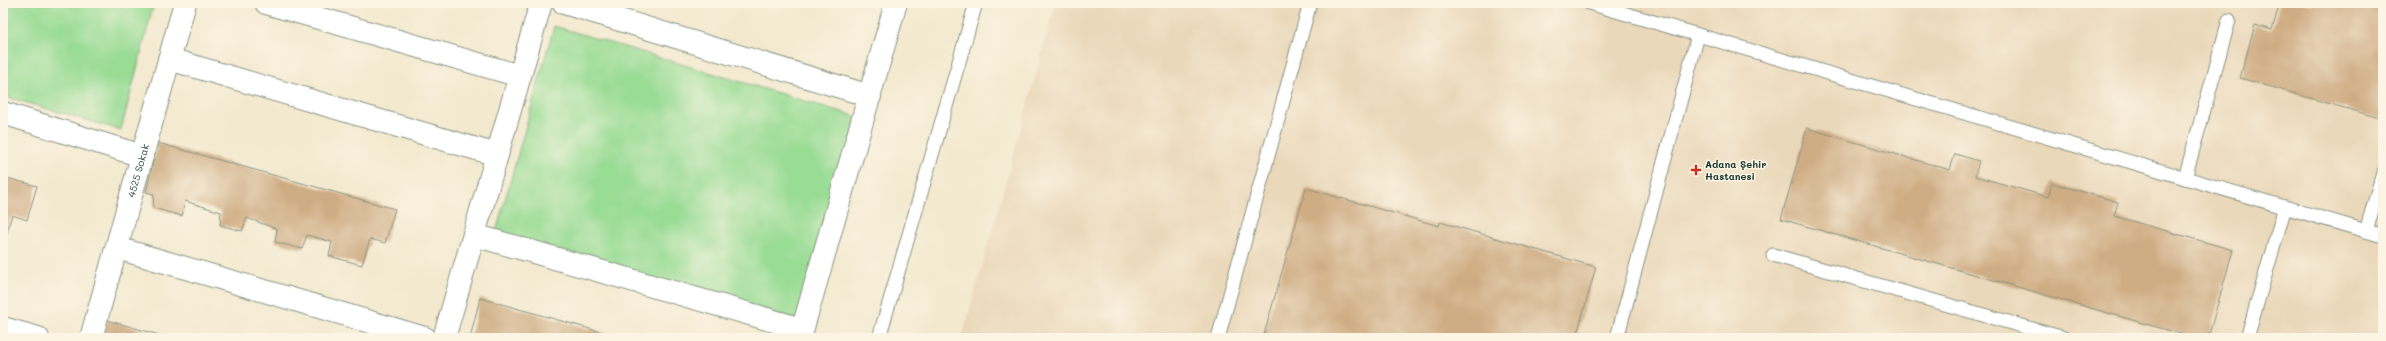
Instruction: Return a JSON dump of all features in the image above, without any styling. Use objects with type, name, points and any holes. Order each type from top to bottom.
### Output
[{"type":"street","name":"4525 Sokak","points":[[91,338],[185,3]]},
{"type":"street","points":[[266,3],[520,76]]},
{"type":"street","points":[[444,338],[541,3]]},
{"type":"street","points":[[564,3],[870,96]]},
{"type":"street","points":[[474,235],[801,333],[896,3]]},
{"type":"street","points":[[169,59],[497,154]]},
{"type":"street","points":[[3,113],[142,156]]},
{"type":"street","points":[[117,248],[424,338]]},
{"type":"street","points":[[3,328],[38,338]]},
{"type":"lane","points":[[879,338],[976,3]]},
{"type":"lane","points":[[1218,338],[1310,3]]},
{"type":"lane","points":[[1589,3],[2383,236]]},
{"type":"lane","points":[[2185,178],[2229,20]]},
{"type":"lane","points":[[1617,338],[1698,35]]},
{"type":"lane","points":[[2366,231],[2383,173]]},
{"type":"lane","points":[[2247,338],[2285,207]]},
{"type":"lane","points":[[1773,255],[2064,338]]},
{"type":"shaded area","name":"Adana Şehir Hastanesi","points":[[1056,3],[2383,3],[2383,338],[962,338]]},
{"type":"green space","points":[[3,3],[154,3],[121,130],[3,96]]},
{"type":"green space","points":[[554,26],[862,118],[803,324],[494,239]]},
{"type":"building","points":[[2280,3],[2383,3],[2383,119],[2240,78],[2255,25],[2272,30]]},
{"type":"building","points":[[1807,128],[1950,170],[1955,154],[1979,161],[1975,176],[2048,197],[2052,183],[2118,202],[2114,216],[2233,250],[2208,338],[2195,338],[1781,219]]},
{"type":"building","points":[[158,143],[395,209],[385,243],[370,239],[362,265],[329,256],[332,242],[307,235],[302,249],[275,242],[277,229],[247,218],[242,231],[220,225],[221,212],[185,201],[182,216],[153,208],[154,194],[146,192]]},
{"type":"building","points":[[3,177],[37,186],[27,220],[12,215],[4,241]]},
{"type":"building","points":[[1306,188],[1439,226],[1440,222],[1596,267],[1576,338],[1263,338]]},
{"type":"building","points":[[480,298],[622,338],[470,338]]},
{"type":"building","points":[[107,320],[170,338],[103,338]]},
{"type":"place","name":"Adana Şehir Hastanesi","points":[[1696,170]]}]
